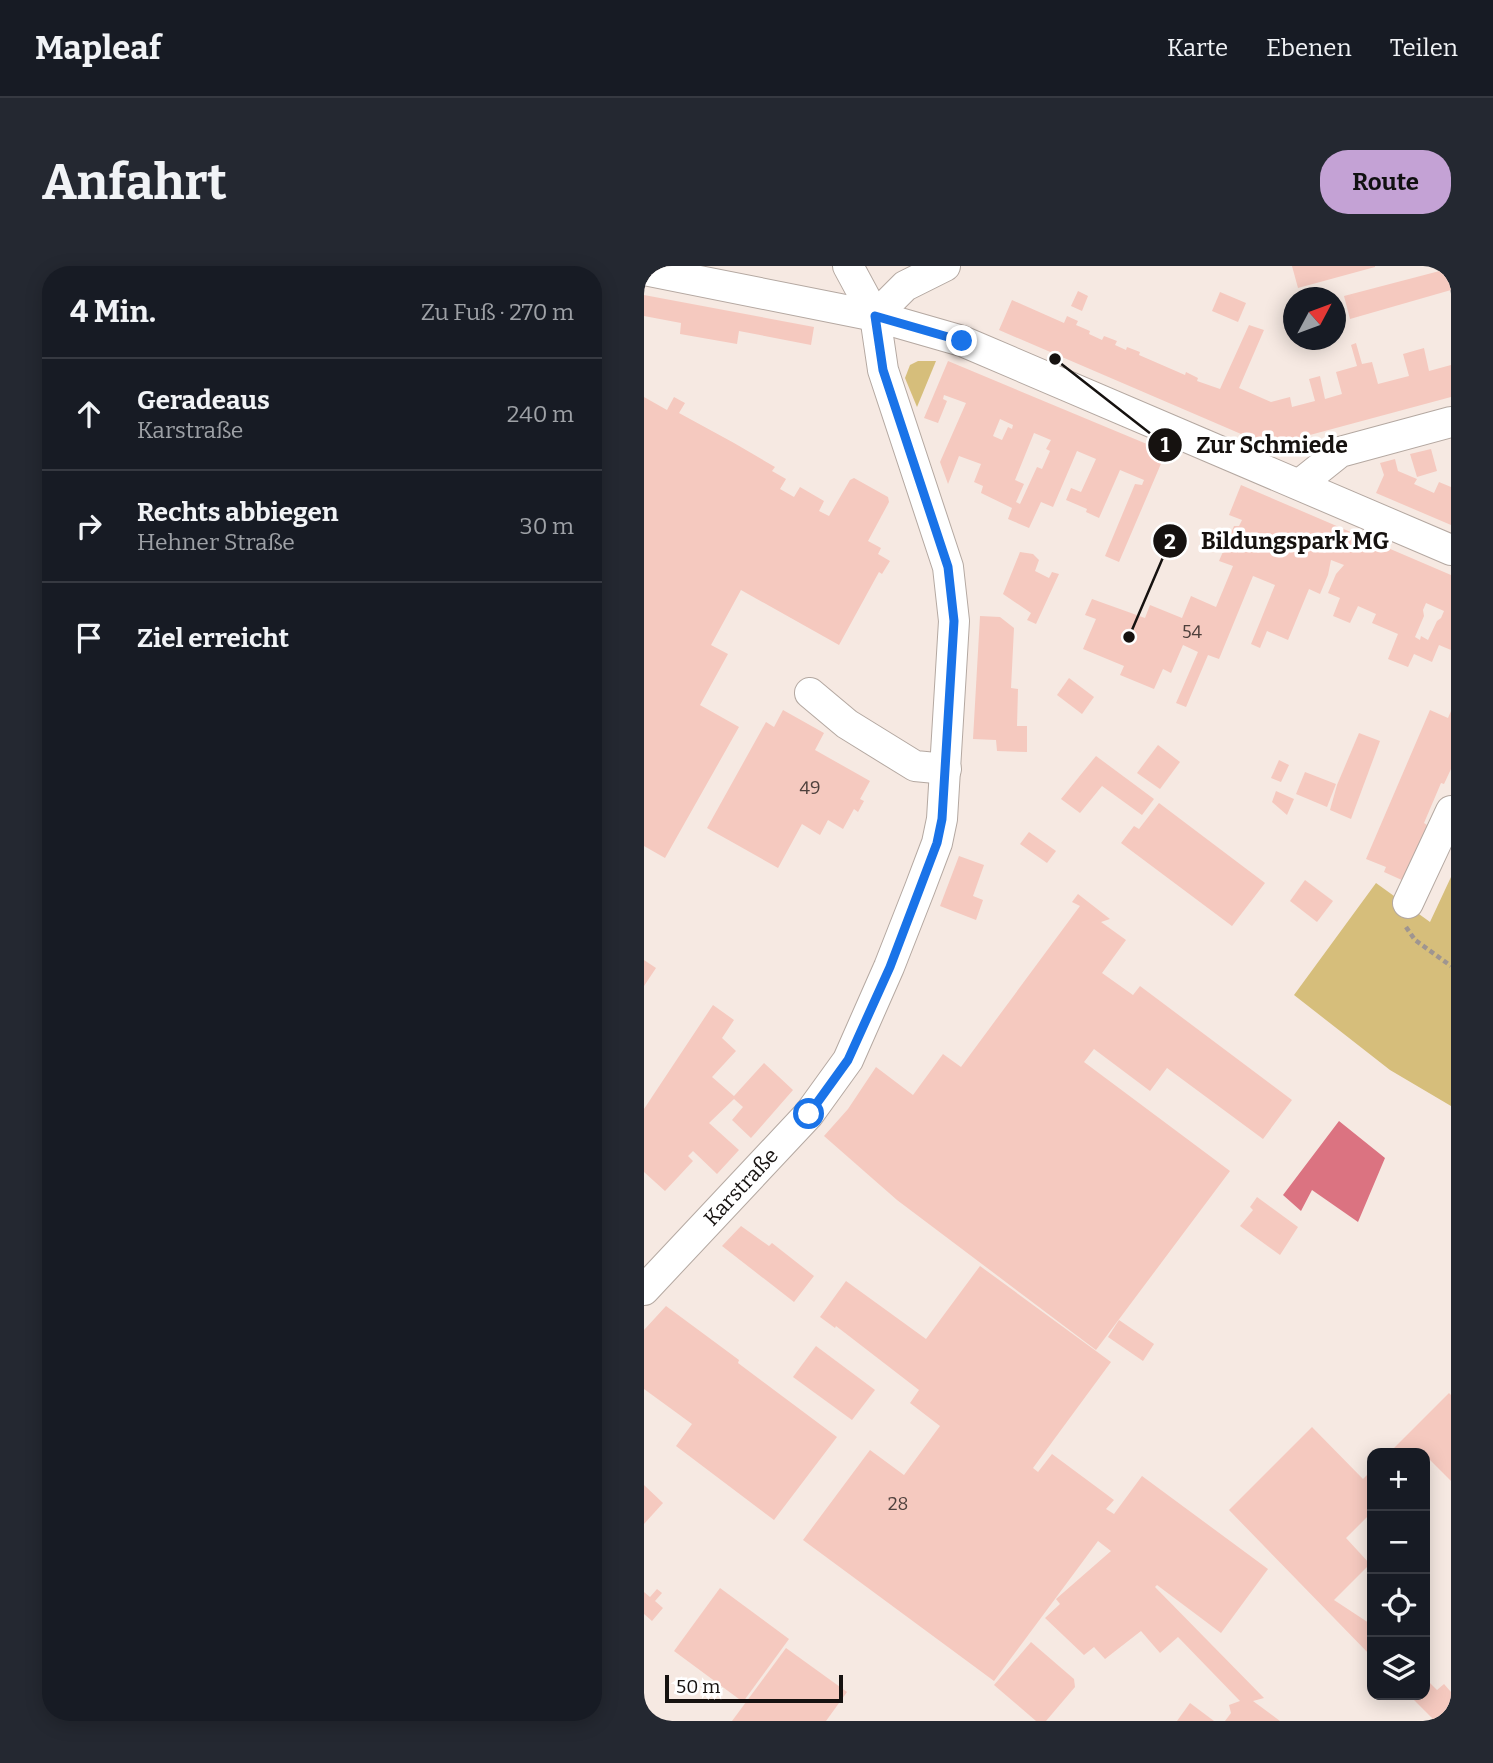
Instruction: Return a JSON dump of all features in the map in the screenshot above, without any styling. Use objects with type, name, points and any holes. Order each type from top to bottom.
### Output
[{"type":"street","name":"Karstraße","points":[[647,1281],[809,1114],[848,1060],[890,967],[937,843],[942,819],[954,621],[953,596],[948,567],[883,370],[875,316],[848,266]]},
{"type":"street","points":[[875,316],[905,286],[945,266]]},
{"type":"street","points":[[644,270],[875,316],[962,341],[1451,550]]},
{"type":"street","points":[[1300,484],[1340,452],[1451,422]]},
{"type":"street","points":[[810,693],[847,724],[915,766],[946,769]]},
{"type":"street","points":[[1408,903],[1451,811]]},
{"type":"path","points":[[1408,903],[1403,916],[1406,927],[1415,940],[1451,966]]},
{"type":"shaded area","points":[[918,361],[936,361],[917,407],[905,378],[910,365]]},
{"type":"shaded area","points":[[1451,877],[1451,1106],[1390,1070],[1294,995],[1376,883],[1430,922]]},
{"type":"shaded area","points":[[1339,1121],[1385,1158],[1358,1222],[1312,1190],[1301,1211],[1283,1195]]},
{"type":"building","points":[[1292,266],[1375,266],[1302,287],[1298,287]]},
{"type":"building","points":[[1451,268],[1451,290],[1350,319],[1346,295]]},
{"type":"building","points":[[1078,291],[1088,296],[1082,311],[1071,306]]},
{"type":"building","points":[[1220,292],[1246,303],[1238,322],[1212,311]]},
{"type":"building","points":[[644,295],[814,327],[811,345],[739,331],[737,344],[680,334],[681,323],[644,316]]},
{"type":"building","points":[[1012,300],[1064,323],[1067,316],[1078,321],[1076,325],[1090,331],[1089,334],[1102,340],[1104,336],[1117,341],[1115,345],[1140,352],[1139,355],[1185,375],[1186,372],[1198,378],[1197,381],[1220,389],[1249,325],[1264,330],[1239,388],[1271,402],[1290,397],[1292,407],[1315,401],[1309,379],[1320,376],[1325,399],[1342,394],[1336,372],[1357,366],[1351,345],[1356,343],[1362,364],[1372,362],[1378,384],[1409,376],[1403,354],[1424,348],[1429,371],[1451,365],[1451,397],[1269,446],[999,330]]},
{"type":"building","points":[[948,361],[1166,452],[1119,562],[1105,556],[1135,484],[1142,485],[1144,480],[1120,470],[1099,518],[1086,512],[1087,509],[1066,500],[1071,488],[1081,492],[1096,459],[1077,451],[1053,507],[1041,502],[1029,528],[1008,519],[1012,508],[981,493],[983,486],[974,482],[981,464],[959,456],[948,484],[940,462],[966,403],[944,395],[943,399],[947,401],[938,423],[924,418]],"holes":[[[1000,419],[1013,425],[1012,429],[1008,427],[1002,440],[993,436]],[[1034,433],[1051,440],[1046,449],[1050,451],[1042,469],[1037,467],[1020,504],[1016,502],[1024,484],[1015,480]]]},
{"type":"building","points":[[644,397],[667,410],[674,397],[685,403],[679,413],[775,467],[772,471],[786,479],[780,489],[794,497],[800,487],[824,501],[819,511],[829,516],[850,480],[854,478],[888,497],[889,502],[868,541],[881,548],[878,554],[890,561],[882,574],[879,572],[839,645],[741,590],[711,645],[728,654],[700,705],[739,727],[665,858],[644,846]]},
{"type":"building","points":[[1431,449],[1437,471],[1417,477],[1410,454]]},
{"type":"building","points":[[1395,459],[1398,471],[1417,479],[1414,484],[1434,493],[1439,482],[1451,487],[1451,525],[1376,493],[1384,475],[1380,463]]},
{"type":"building","points":[[1241,485],[1451,575],[1451,650],[1439,645],[1432,662],[1414,654],[1408,667],[1388,659],[1398,634],[1372,623],[1376,614],[1358,606],[1350,623],[1333,616],[1340,598],[1328,593],[1336,574],[1344,565],[1331,560],[1320,594],[1309,589],[1288,640],[1267,631],[1260,648],[1251,644],[1275,585],[1253,576],[1219,659],[1208,655],[1186,707],[1176,703],[1198,652],[1183,645],[1171,673],[1163,669],[1154,689],[1120,675],[1124,666],[1083,649],[1096,619],[1085,615],[1092,599],[1145,618],[1150,605],[1182,618],[1191,596],[1216,607],[1233,566],[1219,561],[1234,526],[1239,526],[1242,520],[1229,515]],"holes":[[[1426,603],[1444,611],[1428,640],[1421,636],[1420,640],[1415,637]]]},
{"type":"building","points":[[1020,552],[1033,554],[1039,560],[1035,571],[1049,578],[1052,572],[1059,574],[1036,624],[1027,620],[1031,613],[1003,594]]},
{"type":"building","points":[[980,616],[1000,617],[1014,628],[1011,688],[1018,689],[1017,726],[1027,726],[1027,752],[997,751],[996,740],[973,739]]},
{"type":"building","points":[[1069,678],[1094,697],[1082,714],[1057,695]]},
{"type":"building","points":[[783,710],[824,733],[815,750],[870,781],[860,799],[864,801],[858,812],[854,809],[843,829],[828,820],[820,835],[802,824],[778,868],[707,828],[766,722],[774,727]]},
{"type":"building","points":[[1430,710],[1448,718],[1451,711],[1451,769],[1444,784],[1441,783],[1424,823],[1427,825],[1404,881],[1384,872],[1386,867],[1366,859]]},
{"type":"building","points":[[1359,733],[1380,741],[1351,819],[1330,810],[1337,785]]},
{"type":"building","points":[[1158,745],[1180,762],[1160,789],[1137,773]]},
{"type":"building","points":[[1096,756],[1154,799],[1142,815],[1102,786],[1080,813],[1061,799]]},
{"type":"building","points":[[1279,760],[1289,765],[1281,782],[1271,778]]},
{"type":"building","points":[[1305,772],[1336,784],[1327,807],[1296,794]]},
{"type":"building","points":[[1276,791],[1294,799],[1287,815],[1272,802]]},
{"type":"building","points":[[1159,803],[1265,883],[1232,926],[1121,843],[1134,826],[1139,829]]},
{"type":"building","points":[[1029,832],[1056,851],[1047,863],[1020,844]]},
{"type":"building","points":[[959,856],[984,865],[973,896],[983,900],[976,920],[940,906]]},
{"type":"building","points":[[1305,880],[1333,901],[1317,922],[1290,901]]},
{"type":"building","points":[[1078,894],[1110,919],[1101,922],[1126,940],[1102,973],[1133,995],[1140,986],[1292,1100],[1263,1139],[1167,1068],[1150,1091],[1094,1049],[1084,1062],[1230,1171],[1096,1350],[897,1200],[824,1136],[848,1109],[876,1067],[913,1095],[943,1054],[961,1067],[1080,906],[1072,902]]},
{"type":"building","points":[[644,960],[656,968],[644,986]]},
{"type":"building","points":[[713,1005],[734,1020],[722,1038],[736,1051],[712,1077],[734,1096],[764,1063],[793,1090],[751,1138],[732,1120],[743,1107],[734,1099],[709,1123],[739,1150],[717,1174],[693,1151],[688,1156],[693,1161],[665,1191],[644,1172],[644,1109]]},
{"type":"building","points":[[1257,1197],[1298,1227],[1280,1255],[1240,1226],[1253,1210],[1250,1207]]},
{"type":"building","points":[[741,1226],[769,1246],[772,1243],[814,1276],[794,1302],[722,1246]]},
{"type":"building","points":[[980,1266],[1111,1362],[1033,1468],[1038,1472],[1052,1454],[1114,1500],[1106,1509],[1114,1514],[1142,1476],[1268,1569],[1221,1633],[1157,1585],[1155,1587],[1264,1698],[1253,1701],[1280,1721],[1225,1721],[1231,1713],[1229,1705],[1240,1701],[1178,1637],[1160,1653],[1141,1631],[1105,1659],[1094,1647],[1084,1655],[1045,1618],[1060,1604],[1056,1599],[1111,1551],[1098,1541],[994,1681],[803,1540],[870,1450],[904,1475],[940,1426],[910,1403],[919,1390],[836,1326],[835,1328],[820,1317],[846,1281],[926,1339]]},
{"type":"building","points":[[666,1306],[837,1437],[774,1520],[676,1446],[692,1424],[644,1389],[644,1330]]},
{"type":"building","points":[[1119,1320],[1154,1344],[1143,1361],[1108,1337]]},
{"type":"building","points":[[816,1346],[875,1390],[852,1420],[793,1377]]},
{"type":"building","points":[[1449,1393],[1451,1395],[1451,1481],[1430,1460],[1430,1448],[1394,1448]]},
{"type":"building","points":[[1312,1427],[1363,1479],[1367,1475],[1367,1517],[1346,1538],[1367,1561],[1367,1567],[1334,1600],[1367,1622],[1367,1652],[1229,1510]]},
{"type":"building","points":[[644,1485],[663,1503],[644,1524]]},
{"type":"building","points":[[720,1588],[789,1639],[743,1702],[674,1651]]},
{"type":"building","points":[[657,1589],[662,1593],[655,1601],[663,1608],[652,1621],[644,1614],[644,1592],[650,1597]]},
{"type":"building","points":[[1031,1642],[1074,1679],[1075,1687],[1046,1721],[1036,1721],[994,1685]]},
{"type":"building","points":[[786,1648],[847,1692],[826,1721],[732,1721]]},
{"type":"building","points":[[1430,1683],[1437,1690],[1444,1684],[1451,1692],[1451,1721],[1435,1721],[1414,1700],[1430,1700]]},
{"type":"building","points":[[1190,1703],[1214,1721],[1177,1721]]},
{"type":"place","name":"Zur Schmiede","points":[[1055,359]]},
{"type":"place","name":"Bildungspark MG","points":[[1129,637]]},
{"type":"route","points":[[809,1114],[848,1060],[890,967],[937,843],[942,819],[948,748],[953,596],[948,567],[883,370],[875,316],[962,341]]}]
